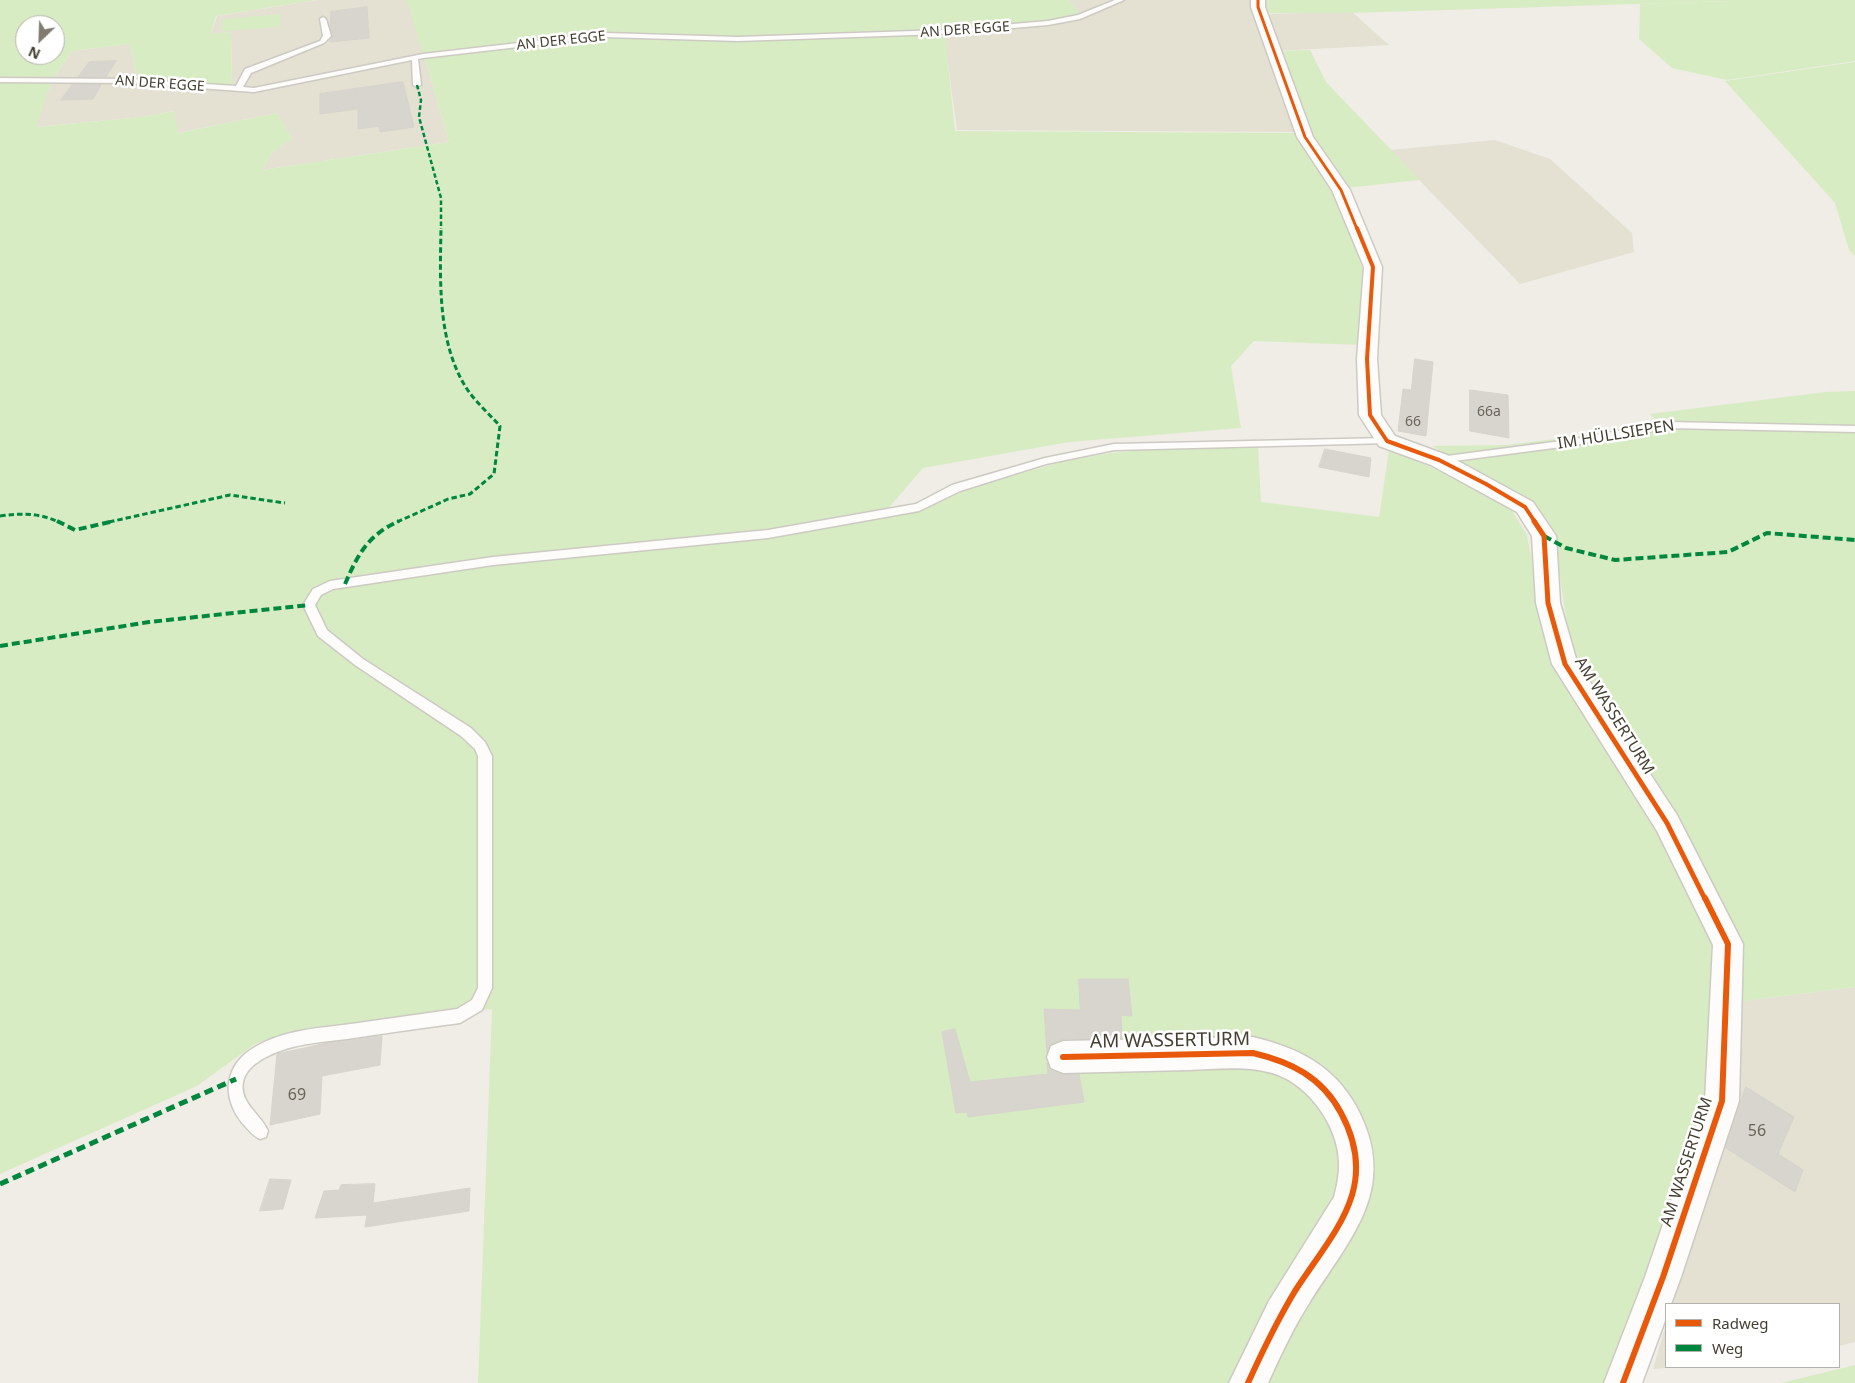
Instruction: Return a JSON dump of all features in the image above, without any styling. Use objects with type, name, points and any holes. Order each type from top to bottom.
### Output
[{"type":"street","points":[[1258,0],[1258,7],[1306,137],[1341,190],[1372,267],[1367,359],[1370,415],[1387,440]]},
{"type":"street","name":"AM WASSERTURM","points":[[1387,440],[1439,460],[1526,507],[1544,536],[1548,603],[1565,664],[1667,823],[1728,944],[1722,1101],[1663,1277],[1623,1383]]},
{"type":"street","name":"AM WASSERTURM","points":[[1063,1057],[1253,1054],[1272,1057],[1292,1063],[1310,1073],[1328,1091],[1342,1112],[1357,1153],[1358,1174],[1352,1200],[1295,1293],[1248,1383]]},
{"type":"lane","name":"AN DER EGGE","points":[[0,80],[130,81],[254,90],[414,58],[605,35],[738,39],[943,32],[1002,28],[1080,17],[1121,0]]},
{"type":"lane","points":[[238,89],[241,86],[242,76],[248,70],[322,42],[327,36],[323,19]]},
{"type":"lane","points":[[414,58],[416,61],[417,85]]},
{"type":"lane","name":"IM HÜLLSIEPEN","points":[[1439,460],[1569,443],[1668,425],[1855,429]]},
{"type":"lane","points":[[260,1131],[238,1104],[234,1085],[239,1071],[247,1062],[262,1051],[279,1043],[298,1038],[460,1016],[477,1005],[485,988],[485,756],[480,746],[466,732],[359,662],[322,633],[309,605],[316,592],[330,585],[493,561],[768,534],[918,507],[956,488],[1046,461],[1114,447],[1387,440]]},
{"type":"shaded area","points":[[317,0],[408,0],[449,142],[262,170],[273,152],[292,139],[277,113],[177,133],[173,111],[142,117],[35,127],[53,78],[62,65],[65,65],[65,61],[72,51],[130,44],[136,74],[145,79],[232,87],[231,32],[211,34],[217,16]]},
{"type":"shaded area","points":[[1068,0],[1253,0],[1296,132],[957,130],[944,35],[1084,19]]},
{"type":"shaded area","points":[[1352,12],[1389,45],[1276,51],[1262,14]]},
{"type":"shaded area","points":[[1495,140],[1550,159],[1632,233],[1634,252],[1520,284],[1390,150]]},
{"type":"shaded area","points":[[1855,987],[1855,1342],[1840,1346],[1840,1303],[1672,1303],[1729,1110],[1736,1002]]},
{"type":"shaded area","points":[[1665,1327],[1666,1368],[1653,1369]]},
{"type":"green space","points":[[0,0],[316,0],[216,16],[211,34],[231,32],[232,87],[145,79],[136,74],[130,44],[72,51],[65,61],[65,15],[15,15],[15,65],[62,65],[53,78],[0,80]]},
{"type":"green space","points":[[407,0],[1068,0],[1085,19],[945,31],[738,38],[605,34],[423,55]]},
{"type":"green space","points":[[1263,0],[1855,0],[1855,61],[1727,80],[1672,68],[1639,39],[1640,4],[1732,1],[1351,13],[1263,13]]},
{"type":"green space","points":[[281,14],[280,27],[221,31],[223,19]]},
{"type":"green space","points":[[945,34],[955,131],[1297,133],[1340,200],[1368,286],[1361,345],[1254,341],[1231,366],[1241,428],[1069,442],[923,468],[879,519],[922,510],[964,490],[1068,460],[1111,453],[1165,448],[1258,445],[1261,502],[1379,517],[1389,450],[1481,488],[1511,509],[1527,535],[1540,603],[1716,943],[1710,1095],[1606,1383],[478,1383],[492,1009],[309,1028],[255,1044],[197,1086],[0,1174],[0,82],[52,80],[36,127],[142,117],[174,111],[178,133],[277,113],[292,139],[273,152],[262,170],[449,142],[425,59],[586,39],[630,36],[736,40]]},
{"type":"green space","points":[[1310,50],[1326,82],[1420,180],[1345,188],[1313,139],[1279,51]]},
{"type":"green space","points":[[1855,62],[1855,256],[1849,250],[1835,203],[1725,81]]},
{"type":"green space","points":[[1855,391],[1855,987],[1736,1002],[1736,943],[1571,653],[1554,536],[1534,503],[1432,446],[1506,445],[1662,426],[1650,414],[1826,392]]},
{"type":"green space","points":[[1855,1365],[1855,1383],[1781,1383]]},
{"type":"building","points":[[367,7],[369,38],[330,42],[333,35],[330,26],[331,12]]},
{"type":"building","points":[[116,61],[106,77],[78,77],[89,62]]},
{"type":"building","points":[[403,82],[414,127],[380,132],[379,126],[358,129],[358,109],[320,114],[320,94]]},
{"type":"building","points":[[73,84],[101,85],[93,99],[61,100]]},
{"type":"building","points":[[1415,359],[1433,362],[1426,436],[1398,431],[1403,389],[1411,390]]},
{"type":"building","points":[[1470,390],[1508,395],[1509,438],[1470,431]]},
{"type":"building","points":[[1325,449],[1371,458],[1369,477],[1319,467]]},
{"type":"building","points":[[1079,979],[1128,979],[1132,1016],[1121,1015],[1122,1038],[1063,1039],[1050,1044],[1047,1053],[1044,1009],[1080,1010]]},
{"type":"building","points":[[955,1029],[970,1082],[1048,1074],[1047,1063],[1050,1070],[1062,1075],[1079,1074],[1084,1102],[968,1117],[967,1112],[956,1113],[942,1032]]},
{"type":"building","points":[[382,1036],[380,1065],[322,1076],[320,1114],[270,1125],[277,1054],[322,1044]]},
{"type":"building","points":[[1746,1087],[1794,1117],[1778,1154],[1803,1170],[1795,1192],[1726,1148]]},
{"type":"building","points":[[270,1179],[291,1180],[283,1209],[260,1211]]},
{"type":"building","points":[[375,1184],[373,1203],[470,1188],[469,1211],[365,1227],[367,1215],[315,1218],[324,1191],[339,1190],[341,1185]]},
{"type":"marked path","points":[[345,584],[357,556],[380,530],[448,499],[470,494],[494,474],[500,426],[469,391],[456,365],[446,336],[440,267],[441,198],[419,117],[421,100],[417,85]]},
{"type":"marked path","points":[[0,516],[24,513],[46,516],[75,530],[230,495],[285,503]]},
{"type":"marked path","points":[[1544,536],[1566,548],[1615,560],[1728,552],[1767,533],[1855,540]]},
{"type":"marked path","points":[[0,646],[149,622],[309,605]]},
{"type":"marked path","points":[[0,1184],[236,1079]]},
{"type":"cycle path","points":[[1258,0],[1258,7],[1305,137],[1341,190],[1373,267],[1367,359],[1370,415],[1387,441],[1439,460],[1525,507],[1544,536],[1548,603],[1565,664],[1667,823],[1728,944],[1722,1101],[1663,1277],[1623,1383]]},
{"type":"cycle path","points":[[1063,1057],[1253,1053],[1267,1056],[1301,1069],[1320,1084],[1337,1105],[1351,1132],[1357,1157],[1356,1181],[1350,1203],[1339,1225],[1282,1314],[1248,1383]]}]
